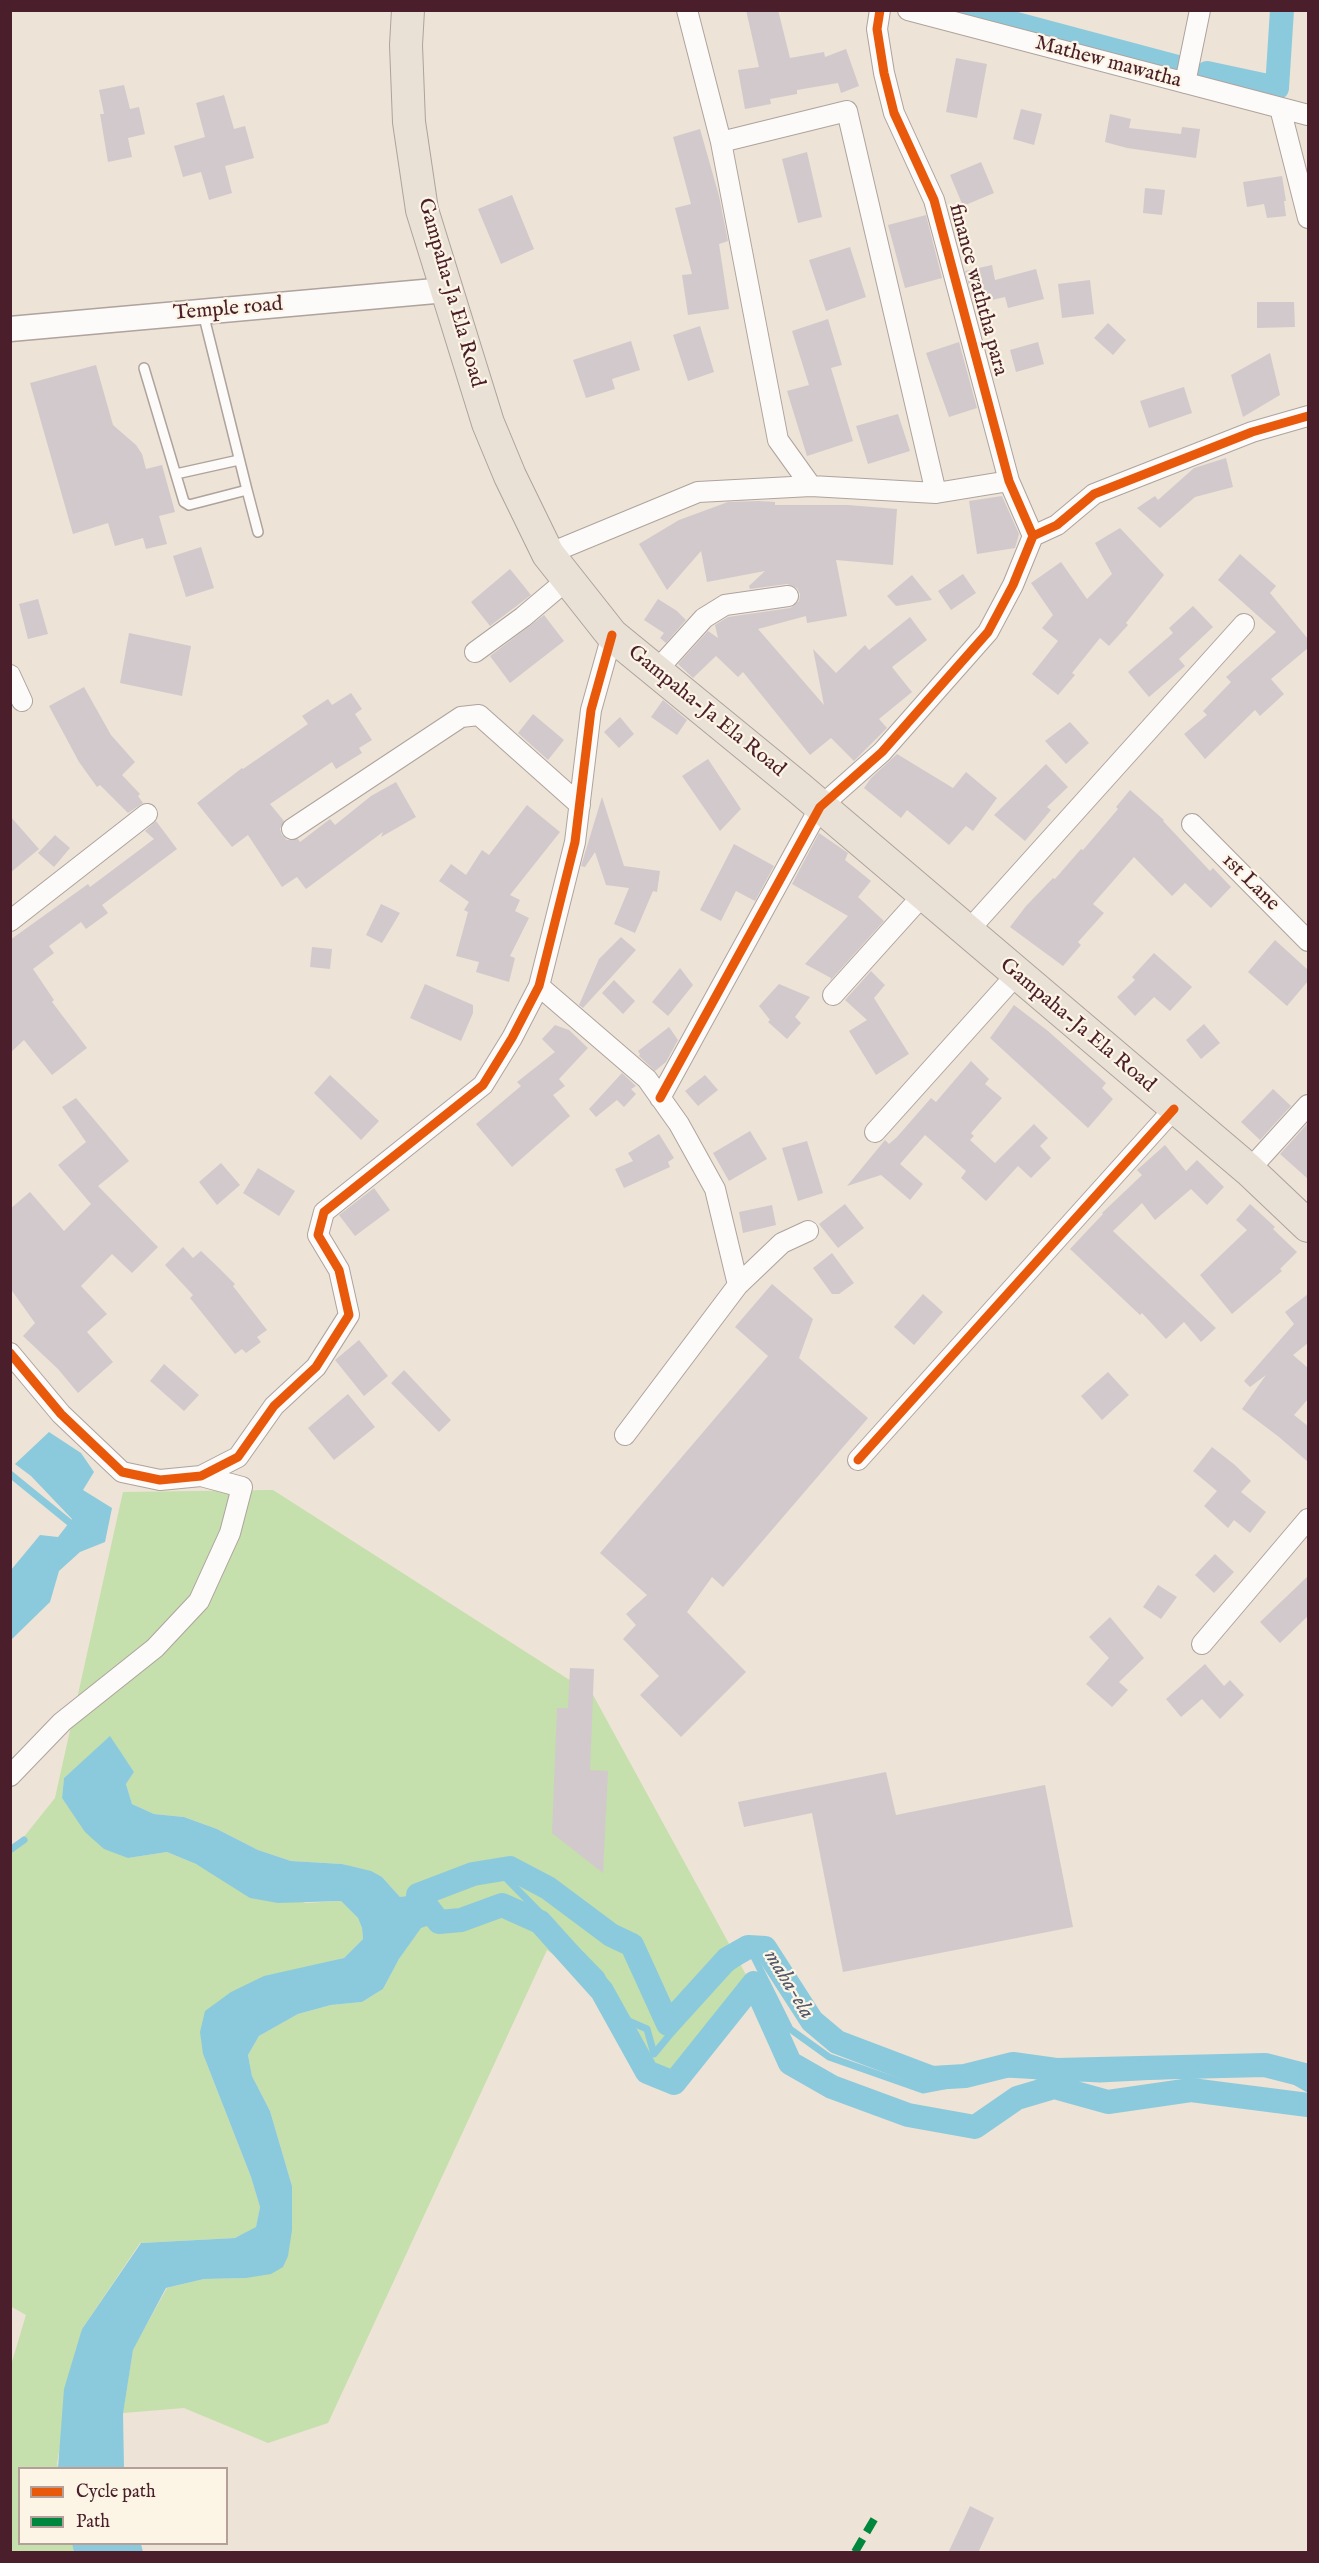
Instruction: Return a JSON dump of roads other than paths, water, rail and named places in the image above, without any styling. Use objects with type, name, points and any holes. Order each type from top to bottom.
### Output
[{"type":"highway","name":"Gampaha-Ja Ela Road","points":[[408,10],[406,45],[409,122],[422,210],[488,423],[510,476],[548,554],[612,635],[657,670],[1249,1170],[1308,1226]]},
{"type":"street","points":[[687,10],[721,142],[778,440],[811,486]]},
{"type":"street","name":"finance waththa para","points":[[880,10],[877,29],[894,113],[934,200],[1010,481],[1032,536]]},
{"type":"street","name":"Mathew mawatha","points":[[908,10],[1308,115]]},
{"type":"street","points":[[1185,82],[1200,10]]},
{"type":"street","points":[[1280,108],[1308,218]]},
{"type":"street","points":[[721,142],[847,111],[936,493]]},
{"type":"street","name":"Temple road","points":[[10,329],[446,290]]},
{"type":"street","points":[[660,1098],[820,807],[882,752],[988,633],[1013,585],[1032,536],[1057,525],[1094,494],[1252,432],[1308,416]]},
{"type":"street","points":[[548,554],[698,492],[811,486],[936,493],[1010,481]]},
{"type":"street","points":[[475,652],[523,617],[568,579]]},
{"type":"street","points":[[657,670],[704,618],[725,605],[788,596]]},
{"type":"street","points":[[967,932],[1244,624]]},
{"type":"street","points":[[201,1476],[238,1457],[274,1406],[316,1367],[349,1315],[339,1270],[318,1235],[324,1212],[483,1085],[512,1038],[539,986],[575,842],[591,710],[612,635]]},
{"type":"street","points":[[10,675],[22,701]]},
{"type":"street","points":[[292,829],[461,717],[479,715],[580,805]]},
{"type":"street","points":[[10,921],[147,814]]},
{"type":"street","name":"1st Lane","points":[[1192,825],[1308,941]]},
{"type":"street","points":[[833,995],[924,895]]},
{"type":"street","points":[[875,1132],[1017,974]]},
{"type":"street","points":[[539,986],[647,1079],[679,1124],[715,1189],[738,1285]]},
{"type":"street","points":[[1249,1170],[1308,1105]]},
{"type":"street","points":[[858,1460],[1174,1109]]},
{"type":"street","points":[[625,1436],[738,1285],[782,1243],[808,1231]]},
{"type":"street","points":[[10,1353],[62,1414],[122,1472],[160,1480],[201,1476],[242,1487],[230,1533],[199,1601],[155,1648],[62,1722],[10,1776]]},
{"type":"street","points":[[1202,1644],[1308,1519]]},
{"type":"lane","points":[[203,313],[258,532]]},
{"type":"lane","points":[[144,368],[184,502],[189,505],[247,490]]},
{"type":"lane","points":[[176,474],[239,460]]},
{"type":"water","points":[[49,1432],[81,1453],[94,1472],[83,1490],[112,1508],[105,1542],[80,1552],[59,1571],[50,1602],[11,1640],[11,1570],[40,1535],[58,1537],[72,1519],[31,1476],[15,1464]]},
{"type":"water","points":[[110,1736],[134,1772],[126,1784],[132,1804],[154,1814],[184,1817],[217,1829],[258,1850],[291,1861],[342,1864],[371,1871],[382,1877],[400,1897],[418,1895],[439,1922],[421,1928],[399,1959],[383,1989],[362,2002],[331,2005],[298,2014],[259,2036],[248,2055],[252,2076],[270,2111],[292,2186],[292,2230],[288,2256],[283,2267],[271,2274],[246,2278],[204,2279],[166,2288],[133,2350],[123,2414],[124,2467],[58,2467],[64,2389],[82,2329],[141,2243],[235,2238],[256,2227],[260,2207],[251,2177],[203,2054],[200,2032],[205,2011],[231,1992],[264,1976],[344,1958],[363,1939],[358,1918],[341,1901],[278,1903],[250,1898],[196,1864],[167,1852],[128,1858],[104,1849],[85,1832],[62,1798],[64,1778]]},
{"type":"water","points":[[72,2545],[141,2545],[143,2552],[74,2552]]},
{"type":"waterway","points":[[964,10],[1178,67]]},
{"type":"waterway","points":[[1207,73],[1277,88],[1282,10]]},
{"type":"waterway","points":[[10,1474],[75,1527]]},
{"type":"waterway","points":[[10,1850],[24,1840]]},
{"type":"waterway","points":[[1308,2076],[1265,2065],[1056,2070],[1013,2064],[965,2076],[932,2078],[837,2042],[812,2021],[765,1948],[748,1947],[727,1959],[668,2024],[632,1945],[611,1935],[548,1888],[510,1868],[473,1874],[418,1895],[439,1922],[461,1920],[502,1905],[540,1922],[602,1991],[647,2072],[674,2083],[754,1983],[790,2063],[832,2087],[908,2115],[975,2127],[1017,2098],[1054,2087],[1108,2102],[1191,2090],[1308,2105]]},
{"type":"waterway","name":"maha-ela","points":[[414,1903],[458,1885],[504,1876],[601,1975],[624,2019],[647,2029],[654,2054],[718,1976],[752,1953],[790,2029],[829,2057],[923,2090],[1005,2074],[1100,2079],[1275,2070],[1308,2089]]}]
